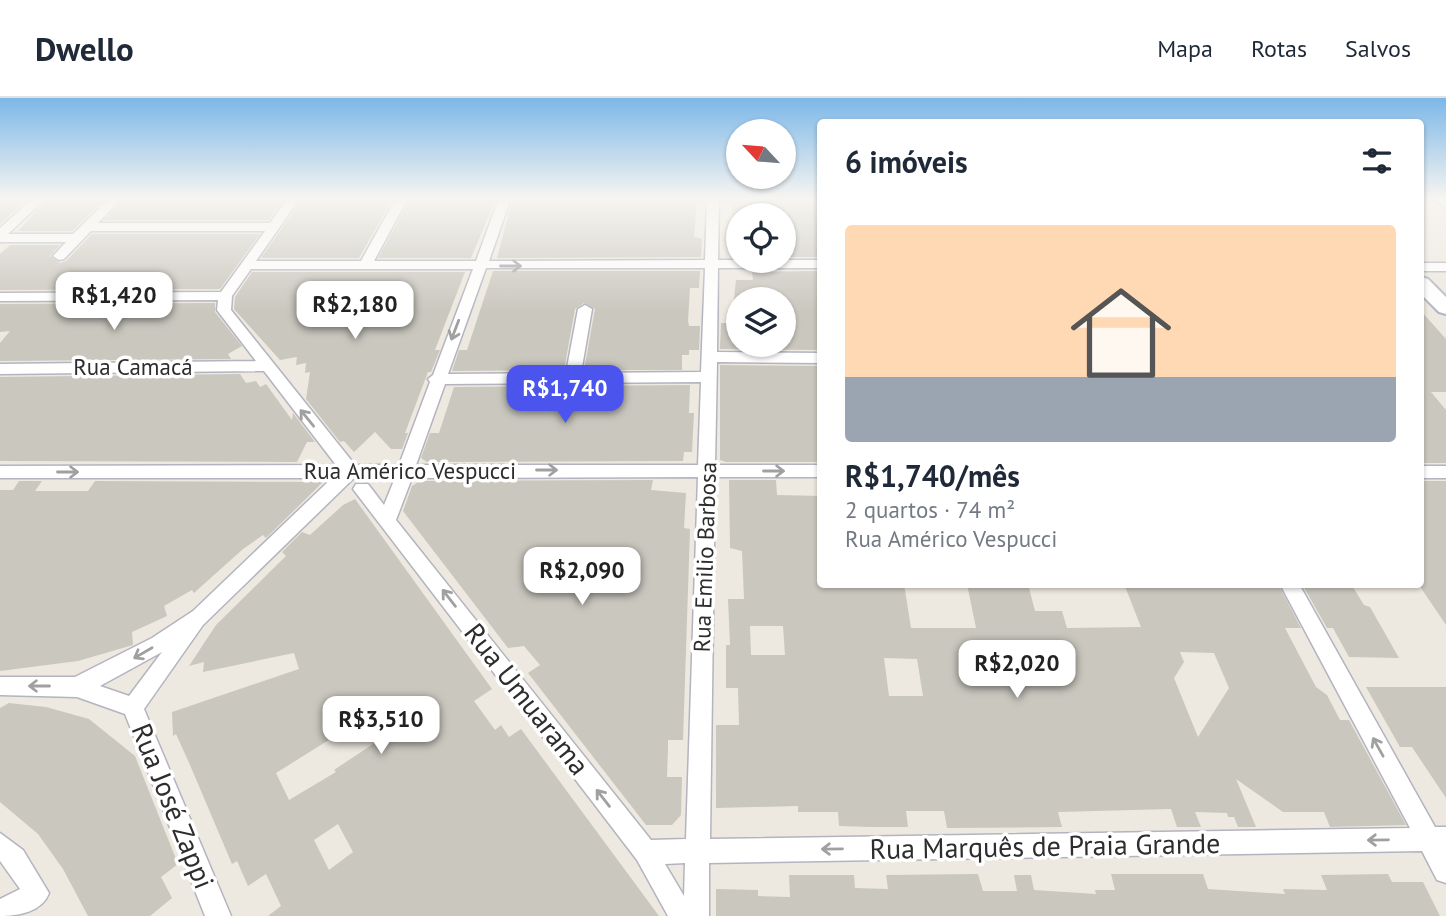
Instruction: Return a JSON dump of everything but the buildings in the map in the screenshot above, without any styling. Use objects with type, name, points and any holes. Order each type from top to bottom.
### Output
[{"type":"main road","points":[[1424,286],[1446,308]]},
{"type":"street","points":[[133,707],[200,617],[350,471],[265,366],[224,310],[225,296],[267,236]]},
{"type":"street","points":[[365,266],[381,236]]},
{"type":"street","points":[[388,519],[436,379],[491,236]]},
{"type":"street","name":"Rua Emilio Barbosa","points":[[695,916],[712,236]]},
{"type":"street","points":[[0,237],[77,238]]},
{"type":"street","points":[[59,256],[77,238]]},
{"type":"street","points":[[247,265],[817,264]]},
{"type":"street","points":[[1424,267],[1446,267]]},
{"type":"street","points":[[0,297],[225,296]]},
{"type":"street","points":[[573,378],[585,309]]},
{"type":"street","points":[[710,358],[817,358]]},
{"type":"street","name":"Rua Camacá","points":[[0,369],[265,366]]},
{"type":"street","points":[[436,379],[710,377]]},
{"type":"street","name":"Rua Américo Vespucci","points":[[0,471],[817,471]]},
{"type":"street","points":[[1424,472],[1446,472]]},
{"type":"street","name":"Rua Umuarama","points":[[362,488],[645,852],[682,916]]},
{"type":"street","points":[[1291,588],[1438,839],[1446,871]]},
{"type":"street","points":[[78,687],[148,651],[200,617]]},
{"type":"street","name":"Rua José Zappi","points":[[0,686],[78,687],[133,707],[218,916]]},
{"type":"street","name":"Rua Marquês de Praia Grande","points":[[645,852],[1438,839]]},
{"type":"street","points":[[0,845],[15,858],[37,893],[0,913]]}]
